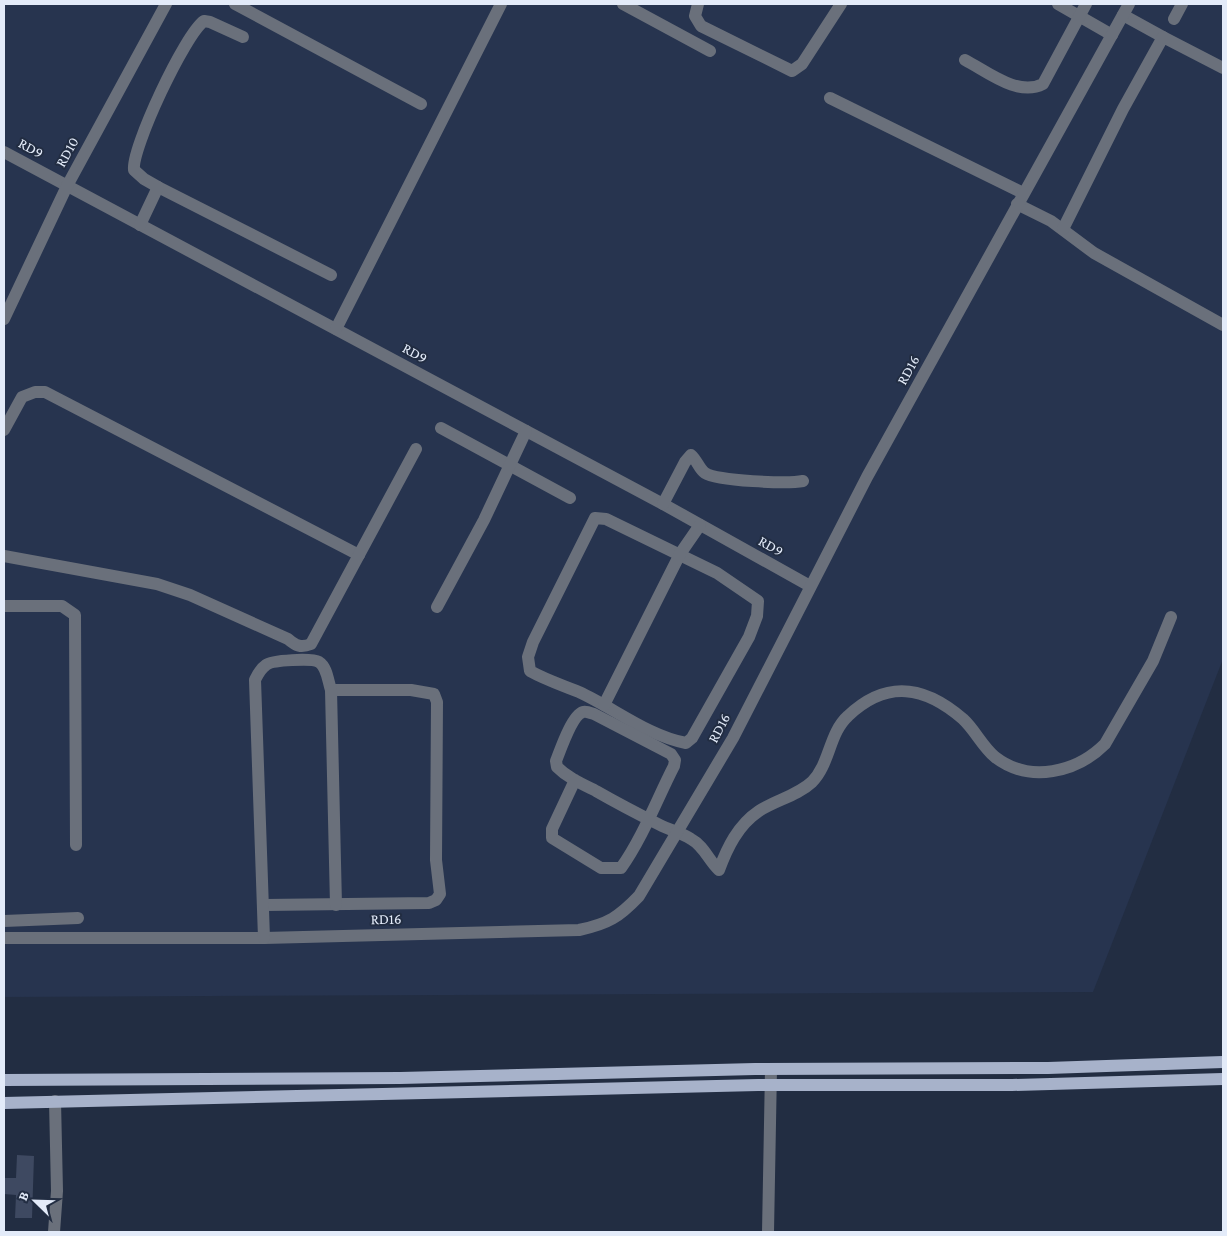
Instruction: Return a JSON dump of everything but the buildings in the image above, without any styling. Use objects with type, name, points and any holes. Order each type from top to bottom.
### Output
[{"type":"main road","points":[[4,1080],[400,1078],[771,1069],[1048,1068],[1223,1062]]},
{"type":"main road","points":[[4,1104],[770,1085],[1012,1085],[1223,1078]]},
{"type":"street","name":"RD10","points":[[4,319],[67,186],[166,4]]},
{"type":"street","points":[[235,4],[421,104]]},
{"type":"street","points":[[336,329],[501,4]]},
{"type":"street","points":[[624,4],[710,51]]},
{"type":"street","points":[[698,4],[695,16],[700,26],[792,71],[802,64],[841,4]]},
{"type":"street","points":[[1058,4],[1112,35]]},
{"type":"street","points":[[965,60],[1016,87],[1027,90],[1036,88],[1043,84],[1086,4]]},
{"type":"street","points":[[1174,18],[1182,4]]},
{"type":"street","points":[[1126,9],[1163,37],[1223,68]]},
{"type":"street","name":"RD16","points":[[4,938],[264,938],[579,930],[603,925],[622,914],[639,896],[733,738],[810,586],[1020,198],[1126,9]]},
{"type":"street","points":[[244,37],[210,22],[204,22],[194,30],[163,89],[133,162],[137,174],[158,187],[331,274]]},
{"type":"street","points":[[1063,229],[1123,109],[1163,37]]},
{"type":"street","points":[[830,98],[1020,198],[1094,253],[1223,325]]},
{"type":"street","name":"RD9","points":[[4,152],[663,504],[810,586]]},
{"type":"street","points":[[140,225],[158,187]]},
{"type":"street","points":[[4,430],[22,397],[35,392],[45,392],[359,555]]},
{"type":"street","points":[[441,428],[570,498]]},
{"type":"street","points":[[437,607],[484,520],[526,431]]},
{"type":"street","points":[[4,556],[157,584],[190,595],[288,639],[295,645],[304,647],[311,644],[416,450]]},
{"type":"street","points":[[663,504],[685,462],[691,455],[701,469],[711,476],[746,482],[803,481]]},
{"type":"street","points":[[595,518],[606,519],[680,554],[717,573],[758,601],[756,616],[749,637],[692,738],[686,744],[653,731],[604,705],[530,671],[528,664],[533,642],[595,518]]},
{"type":"street","points":[[604,705],[680,554],[700,525]]},
{"type":"street","points":[[4,606],[62,606],[75,615],[76,845]]},
{"type":"street","points":[[575,780],[552,829],[552,838],[602,868],[621,868],[647,818],[674,766],[675,760],[662,749],[594,714],[584,712],[578,715],[556,761],[562,771],[575,780],[647,818],[677,833],[700,846],[711,863],[719,870],[726,851],[738,832],[758,812],[807,786],[820,774],[839,728],[847,716],[869,701],[890,691],[906,690],[926,695],[963,720],[994,756],[1017,768],[1039,772],[1058,772],[1095,754],[1105,744],[1153,661],[1171,617]]},
{"type":"street","points":[[264,938],[265,905],[255,680],[259,671],[268,663],[311,659],[320,662],[324,668],[331,690],[336,905]]},
{"type":"street","points":[[265,905],[429,903],[436,900],[440,894],[436,860],[437,702],[434,694],[429,691],[331,690]]},
{"type":"street","points":[[4,921],[78,918]]},
{"type":"street","points":[[768,1232],[771,1069]]},
{"type":"street","points":[[54,1232],[56,1191],[55,1102]]},
{"type":"shaded area","points":[[4,4],[1223,4],[1223,659],[1093,992],[4,997]]}]
